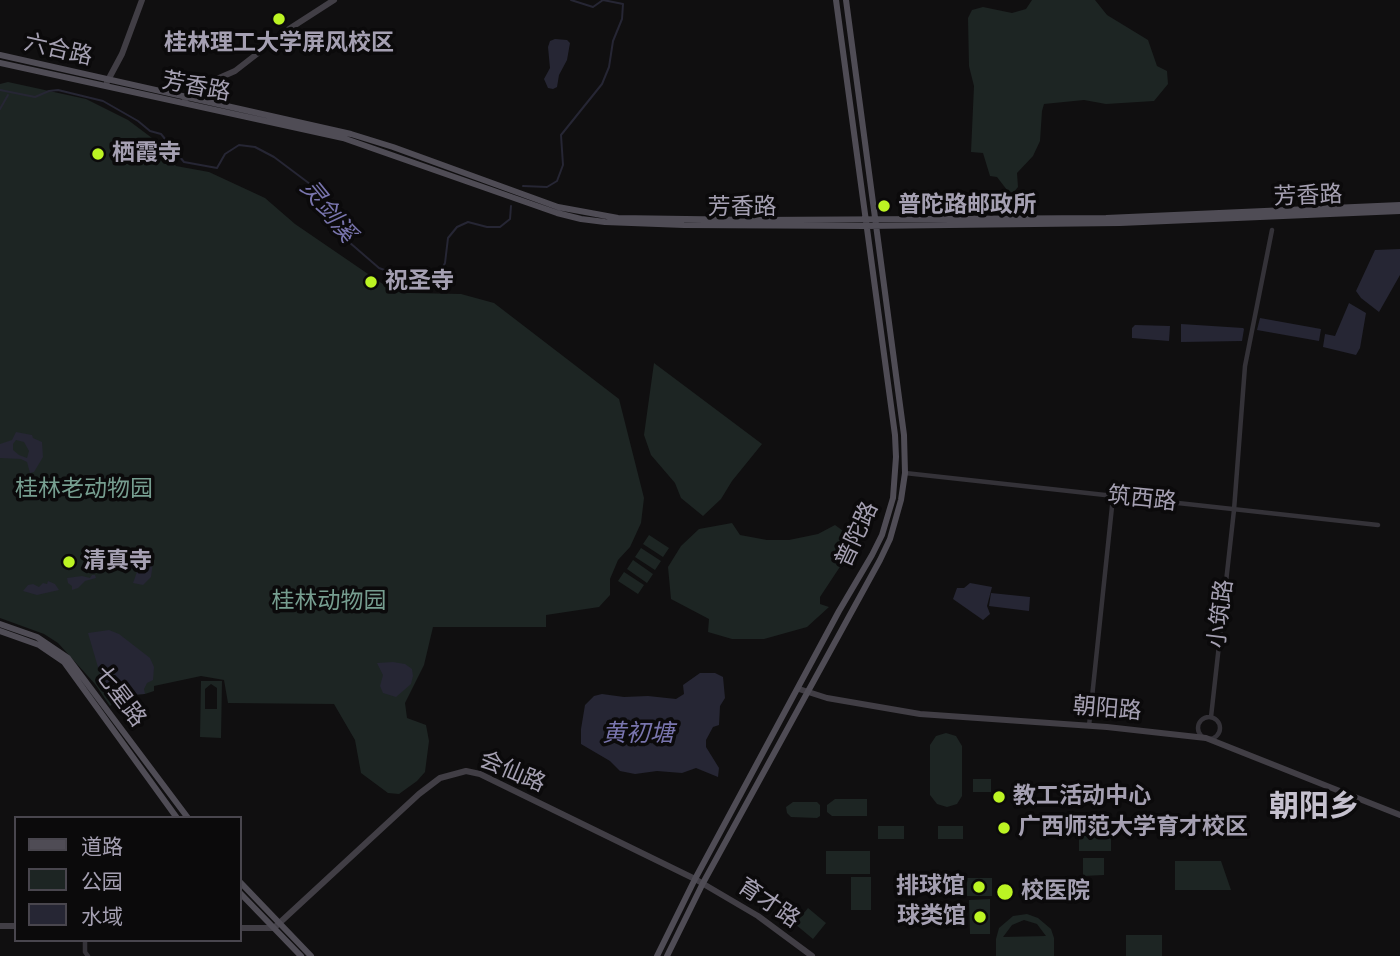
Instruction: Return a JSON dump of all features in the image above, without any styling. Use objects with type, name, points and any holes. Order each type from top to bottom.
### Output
[{"type":"main road","name":"普陀路","points":[[657,956],[695,879],[882,536],[893,498],[895,435],[836,0]]},
{"type":"main road","name":"普陀路","points":[[667,956],[703,883],[890,539],[900,509],[905,473],[904,435],[846,0]]},
{"type":"main road","name":"六合路","points":[[0,55],[105,84]]},
{"type":"main road","name":"六合路","points":[[0,63],[105,84]]},
{"type":"main road","name":"芳香路","points":[[105,84],[351,135],[393,147],[558,207],[618,218],[865,223],[1105,218],[1400,205]]},
{"type":"main road","name":"芳香路","points":[[874,222],[1120,223],[1400,211]]},
{"type":"main road","name":"七星路","points":[[0,624],[37,638],[68,658],[186,816]]},
{"type":"main road","name":"七星路","points":[[0,631],[50,651],[64,662],[176,816]]},
{"type":"main road","points":[[242,884],[301,956]]},
{"type":"main road","points":[[242,894],[310,956]]},
{"type":"street","points":[[105,84],[122,54],[142,0]]},
{"type":"street","points":[[184,100],[235,71],[289,29],[334,0]]},
{"type":"street","name":"小筑路","points":[[1211,717],[1234,510],[1245,366],[1272,230]]},
{"type":"street","name":"筑西路","points":[[905,473],[1378,525]]},
{"type":"street","points":[[1089,726],[1113,496]]},
{"type":"street","name":"朝阳路","points":[[799,689],[807,693],[920,714],[1089,726],[1206,738],[1400,815]]},
{"type":"street","points":[[1211,717],[1217,720],[1220,730],[1216,736],[1206,738],[1200,734],[1198,727],[1201,721],[1211,717]]},
{"type":"street","name":"会仙路","points":[[276,926],[419,794],[440,778],[466,771],[480,774],[695,879]]},
{"type":"street","name":"育才路","points":[[695,879],[758,915],[812,956]]},
{"type":"street","points":[[242,928],[276,926]]},
{"type":"green space","points":[[1032,0],[1095,0],[1107,15],[1148,40],[1157,66],[1167,71],[1168,84],[1154,101],[1106,104],[1084,100],[1044,104],[1040,141],[1033,156],[1017,173],[1018,187],[1013,193],[1007,190],[997,177],[990,176],[983,153],[971,152],[974,86],[969,66],[968,18],[972,10],[983,7],[1012,13],[1026,9]]},
{"type":"green space","points":[[8,82],[86,99],[128,120],[152,138],[176,166],[209,172],[265,198],[295,224],[390,289],[411,293],[461,294],[494,303],[619,399],[644,498],[641,523],[630,547],[618,560],[610,579],[610,595],[599,607],[546,615],[546,627],[433,627],[424,665],[405,703],[407,718],[426,725],[429,741],[425,772],[399,794],[388,793],[361,773],[355,740],[334,704],[228,703],[224,680],[201,676],[154,686],[154,691],[145,694],[122,696],[110,706],[95,684],[58,643],[44,634],[0,618],[0,84]]},
{"type":"green space","points":[[654,363],[762,444],[721,499],[703,516],[681,498],[675,483],[651,455],[644,435]]},
{"type":"green space","points":[[732,523],[740,535],[767,540],[789,540],[818,534],[835,525],[850,536],[853,547],[820,597],[820,604],[829,607],[807,627],[764,639],[732,639],[708,632],[709,619],[671,599],[668,567],[681,546],[699,529]]},
{"type":"green space","points":[[649,535],[669,548],[663,557],[643,544]]},
{"type":"green space","points":[[641,548],[661,561],[655,570],[635,557]]},
{"type":"green space","points":[[633,560],[653,574],[647,583],[627,569]]},
{"type":"green space","points":[[624,572],[644,585],[638,594],[618,581]]},
{"type":"green space","points":[[201,681],[222,681],[221,738],[200,737]],"holes":[[[211,684],[217,688],[217,709],[205,709],[205,689]]]},
{"type":"green space","points":[[946,733],[956,736],[962,746],[962,796],[957,804],[947,807],[937,804],[930,795],[930,745],[936,736]]},
{"type":"green space","points":[[973,779],[991,779],[991,792],[973,792]]},
{"type":"green space","points":[[835,799],[867,799],[867,816],[832,816],[827,812],[827,805]]},
{"type":"green space","points":[[793,802],[817,802],[820,805],[820,816],[791,817],[786,807]]},
{"type":"green space","points":[[878,826],[904,826],[904,839],[878,839]]},
{"type":"green space","points":[[938,826],[963,826],[963,839],[938,839]]},
{"type":"green space","points":[[1079,836],[1111,836],[1111,851],[1079,851]]},
{"type":"green space","points":[[826,851],[870,851],[870,874],[826,874]]},
{"type":"green space","points":[[1083,858],[1104,858],[1104,875],[1083,876]]},
{"type":"green space","points":[[1175,861],[1221,861],[1231,890],[1175,890]]},
{"type":"green space","points":[[851,877],[871,877],[871,910],[851,910]]},
{"type":"green space","name":"排球馆","points":[[967,878],[992,878],[992,896],[967,896]]},
{"type":"green space","name":"球类馆","points":[[990,899],[990,934],[970,934],[969,900]]},
{"type":"green space","points":[[808,908],[826,923],[813,939],[795,924]]},
{"type":"green space","points":[[1027,914],[1038,918],[1051,929],[1054,956],[996,956],[999,928],[1013,916]],"holes":[[[1024,920],[1037,924],[1046,936],[1003,937],[1012,925]]]},
{"type":"green space","points":[[1126,935],[1162,935],[1162,956],[1126,956]]},
{"type":"water","points":[[567,40],[570,43],[567,60],[559,75],[557,87],[553,89],[548,88],[544,79],[550,68],[548,47],[550,41]]},
{"type":"water","points":[[1400,249],[1400,275],[1379,312],[1356,291],[1375,250]]},
{"type":"water","points":[[1349,303],[1366,313],[1360,348],[1356,355],[1323,347],[1325,334],[1335,336]]},
{"type":"water","points":[[1260,318],[1321,329],[1319,341],[1257,330]]},
{"type":"water","points":[[1181,324],[1243,328],[1242,341],[1181,342]]},
{"type":"water","points":[[1135,325],[1170,326],[1169,341],[1132,338],[1132,328]]},
{"type":"water","points":[[16,432],[32,435],[42,442],[43,457],[34,472],[30,473],[27,462],[21,459],[0,458],[0,444],[12,440]],"holes":[[[16,440],[24,442],[29,451],[27,458],[13,450]]]},
{"type":"water","points":[[150,562],[153,562],[151,577],[143,585],[133,583],[137,572],[146,570]]},
{"type":"water","points":[[92,575],[96,578],[85,581],[72,590],[68,583],[67,578],[90,578]]},
{"type":"water","points":[[48,581],[55,584],[59,590],[37,595],[23,591],[28,585],[39,587]]},
{"type":"water","points":[[970,583],[992,587],[987,606],[990,614],[983,620],[953,599],[957,588],[964,588]]},
{"type":"water","points":[[991,593],[1030,597],[1029,611],[989,606]]},
{"type":"water","points":[[109,630],[119,634],[150,658],[154,667],[153,680],[147,683],[145,694],[126,695],[102,681],[88,633]]},
{"type":"water","points":[[377,663],[405,664],[412,669],[413,676],[411,684],[396,697],[383,693],[380,686],[383,675]]},
{"type":"water","name":"黄初塘","points":[[700,673],[715,673],[723,677],[725,698],[720,706],[719,725],[713,727],[706,740],[706,747],[719,768],[718,777],[696,768],[682,773],[657,771],[635,774],[620,771],[610,761],[581,744],[585,705],[594,696],[602,694],[676,699],[684,694],[683,685]]},
{"type":"waterway","name":"灵剑溪","points":[[523,186],[547,187],[557,181],[563,165],[561,135],[602,84],[609,67],[613,41],[622,19],[623,4],[603,0],[593,7],[571,0]]},
{"type":"waterway","name":"灵剑溪","points":[[0,90],[35,97],[58,90],[103,101],[150,131],[161,134],[184,162],[217,168],[225,154],[239,145],[255,147],[274,157],[310,184],[323,200],[342,236],[379,268],[398,275],[437,279],[445,263],[448,238],[457,227],[468,222],[500,227],[510,219],[511,206]]},
{"type":"waterway","points":[[0,109],[8,95]]},
{"type":"place","name":"桂林理工大学屏风校区","points":[[279,19]]},
{"type":"place","name":"栖霞寺","points":[[98,154]]},
{"type":"place","name":"普陀路邮政所","points":[[884,206]]},
{"type":"place","name":"祝圣寺","points":[[371,282]]},
{"type":"place","name":"清真寺","points":[[69,562]]},
{"type":"place","name":"教工活动中心","points":[[999,797]]},
{"type":"place","name":"广西师范大学育才校区","points":[[1004,828]]},
{"type":"place","name":"排球馆","points":[[979,887]]},
{"type":"place","name":"校医院","points":[[1005,892]]},
{"type":"place","name":"球类馆","points":[[980,917]]},
{"type":"district","name":"朝阳乡","points":[[1314,808]]},
{"type":"park label","name":"桂林老动物园","points":[[84,490]]},
{"type":"park label","name":"桂林动物园","points":[[329,602]]}]
